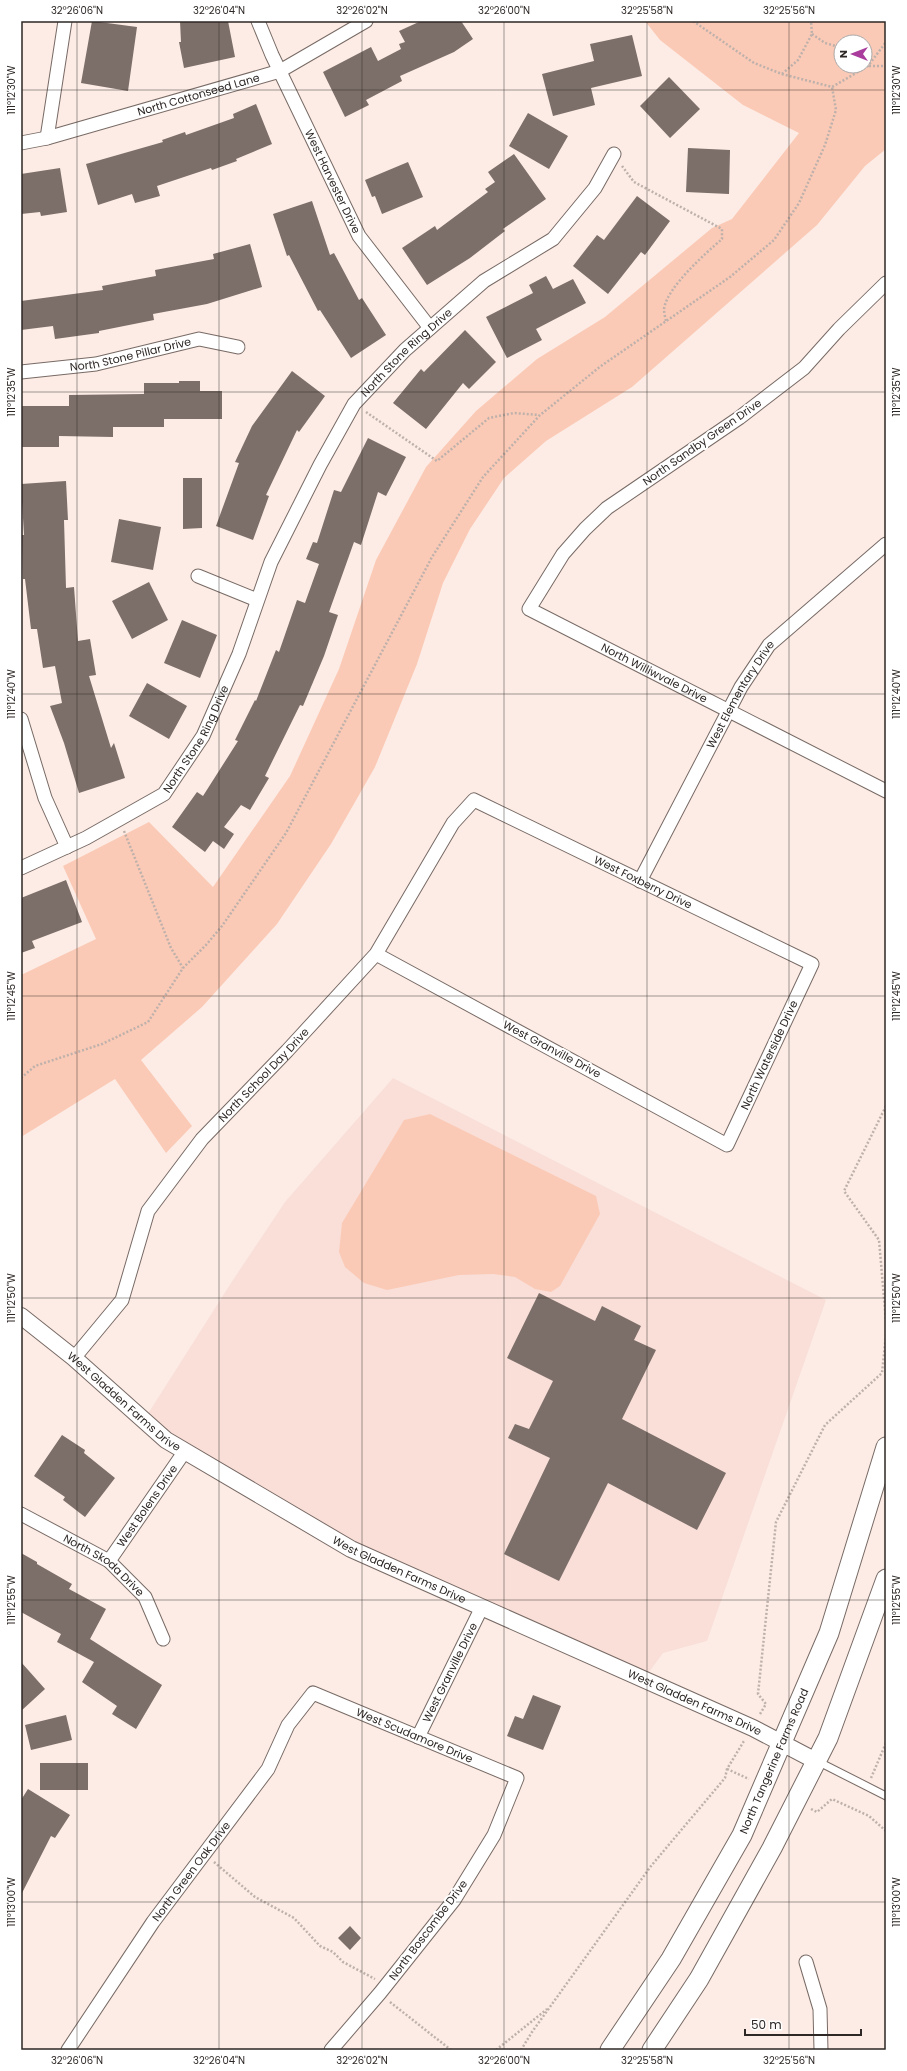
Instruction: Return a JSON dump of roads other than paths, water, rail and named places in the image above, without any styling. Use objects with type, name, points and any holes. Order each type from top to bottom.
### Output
[{"type":"main road","name":"North Tangerine Farms Road","points":[[610,2050],[671,1959],[742,1835],[829,1633],[886,1447]]},
{"type":"main road","points":[[652,2050],[700,1979],[772,1848],[831,1731],[886,1580]]},
{"type":"street","points":[[47,138],[65,21]]},
{"type":"street","name":"West Harvester Drive","points":[[258,21],[280,71],[359,236],[430,328]]},
{"type":"street","name":"North Cottonseed Lane","points":[[21,143],[47,138],[280,71],[366,21]]},
{"type":"street","name":"North Stone Ring Drive","points":[[21,868],[67,847],[164,794],[203,736],[239,654],[274,555],[320,465],[354,404],[405,350],[484,281],[552,239],[595,188],[614,154]]},
{"type":"street","name":"North Sandby Green Drive","points":[[530,609],[562,554],[602,513],[683,455],[739,418],[798,372],[886,283]]},
{"type":"street","name":"North Stone Pillar Drive","points":[[21,372],[96,364],[199,340],[238,347]]},
{"type":"street","name":"West Elementary Drive","points":[[640,881],[727,711],[769,645],[886,544]]},
{"type":"street","points":[[198,576],[258,600]]},
{"type":"street","name":"North Williwvale Drive","points":[[530,609],[886,792]]},
{"type":"street","points":[[21,719],[45,798],[67,847]]},
{"type":"street","name":"West Foxberry Drive","points":[[474,800],[812,964]]},
{"type":"street","name":"North School Day Drive","points":[[74,1358],[122,1300],[148,1211],[202,1139],[287,1051],[376,954],[453,823],[474,800]]},
{"type":"street","name":"West Granville Drive","points":[[376,954],[727,1146]]},
{"type":"street","name":"North Waterside Drive","points":[[727,1146],[812,964]]},
{"type":"street","name":"West Gladden Farms Drive","points":[[21,1316],[74,1358],[166,1440],[351,1549],[752,1728],[816,1761]]},
{"type":"street","name":"West Bolens Drive","points":[[108,1560],[185,1451]]},
{"type":"street","name":"North Skoda Drive","points":[[21,1514],[108,1560],[145,1597],[163,1639]]},
{"type":"street","name":"West Granville Drive","points":[[418,1737],[482,1608]]},
{"type":"street","name":"West Scudamore Drive","points":[[313,1693],[517,1778]]},
{"type":"street","name":"North Green Oak Drive","points":[[68,2050],[153,1922],[268,1770],[288,1725],[313,1693]]},
{"type":"street","name":"North Boscombe Drive","points":[[331,2050],[382,1990],[458,1894],[494,1835],[517,1778]]},
{"type":"street","points":[[806,1962],[820,2009],[820,2050]]},
{"type":"lane","points":[[816,1761],[886,1796]]}]
